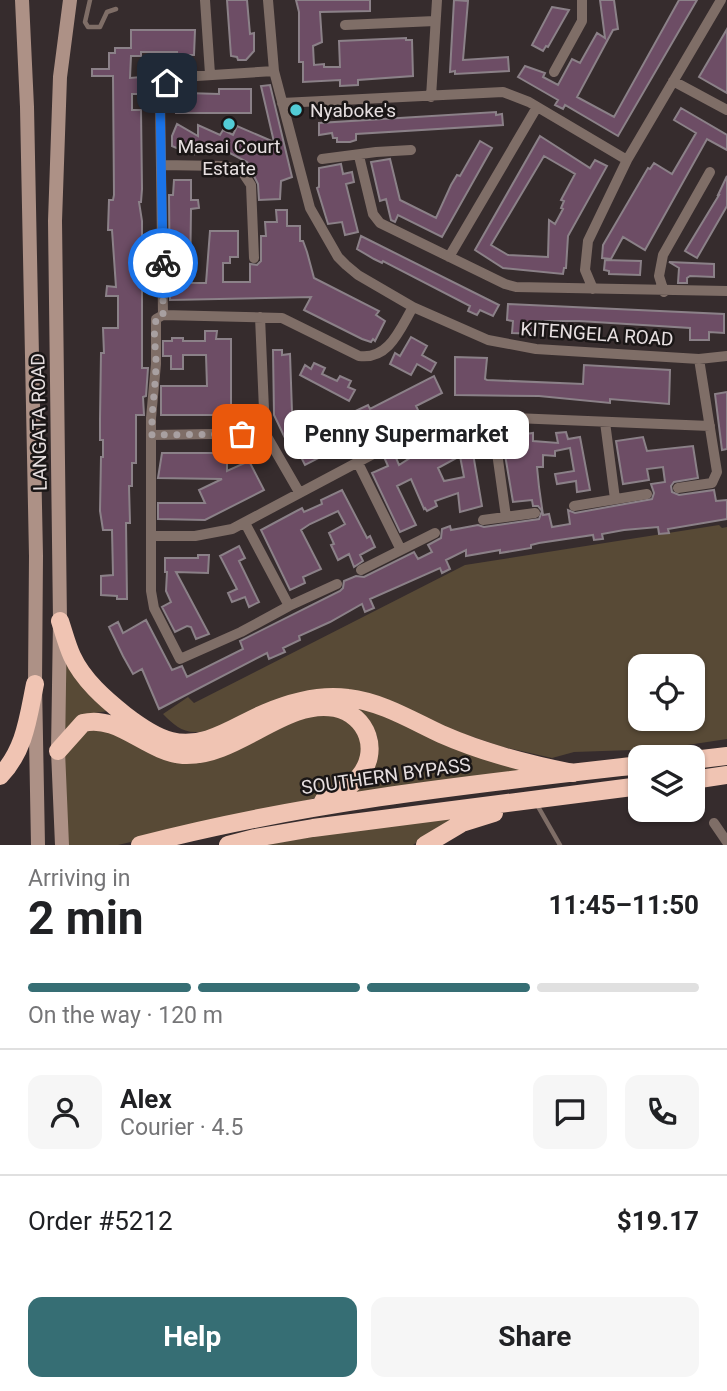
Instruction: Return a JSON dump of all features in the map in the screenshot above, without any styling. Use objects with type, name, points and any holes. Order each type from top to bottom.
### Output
[{"type":"highway","points":[[60,621],[79,669],[98,691],[132,721],[171,741],[189,743],[213,738],[265,713],[293,704],[317,697],[344,697],[365,700],[389,709],[494,755],[573,773]]},
{"type":"highway","points":[[0,776],[12,763],[22,743],[34,684]]},
{"type":"highway","points":[[58,751],[83,723],[103,721],[166,752],[202,754],[220,749],[278,720],[305,710],[334,708],[349,713],[366,729],[370,743],[369,758],[357,779],[313,807]]},
{"type":"highway","points":[[705,759],[727,756]]},
{"type":"highway","name":"SOUTHERN BYPASS","points":[[140,845],[201,829],[313,807],[628,766]]},
{"type":"highway","points":[[705,778],[727,775]]},
{"type":"highway","points":[[228,845],[313,828],[628,787]]},
{"type":"highway","points":[[425,845],[462,823],[582,792]]},
{"type":"main road","name":"LANGATA ROAD","points":[[22,0],[27,107],[36,556],[34,684],[38,845]]},
{"type":"main road","name":"LANGATA ROAD","points":[[62,845],[58,751],[60,621],[55,221],[60,77],[70,0]]},
{"type":"street","points":[[205,0],[210,74]]},
{"type":"street","name":"KITENGELA ROAD","points":[[268,0],[274,71],[310,208],[338,257],[358,275],[412,307],[465,332],[516,347],[699,359],[727,356]]},
{"type":"street","points":[[431,97],[437,0]]},
{"type":"street","points":[[554,72],[582,21],[582,0]]},
{"type":"street","points":[[593,289],[585,270],[588,241],[627,160],[721,0]]},
{"type":"street","points":[[345,25],[435,21]]},
{"type":"street","points":[[163,315],[160,97],[163,88],[181,76],[274,71]]},
{"type":"street","points":[[673,81],[727,110]]},
{"type":"street","points":[[282,103],[503,92],[537,107],[627,160]]},
{"type":"street","points":[[449,257],[537,107]]},
{"type":"street","points":[[322,159],[411,150]]},
{"type":"street","points":[[359,156],[371,206],[377,219],[505,284],[516,287],[664,292],[727,291]]},
{"type":"street","points":[[161,165],[223,166],[241,170],[251,185],[254,258]]},
{"type":"street","points":[[664,292],[659,276],[663,255],[710,172]]},
{"type":"street","points":[[337,584],[180,659],[152,600],[151,418],[157,317],[260,317],[288,320],[359,356],[370,358],[389,346],[412,307]]},
{"type":"street","points":[[260,317],[265,433],[299,492]]},
{"type":"street","points":[[678,488],[710,484],[716,477],[717,468],[699,359]]},
{"type":"street","points":[[152,536],[207,535],[245,523],[439,419],[453,416],[710,426]]},
{"type":"street","points":[[492,417],[506,517]]},
{"type":"street","points":[[605,422],[615,499]]},
{"type":"street","points":[[152,435],[265,433]]},
{"type":"street","points":[[358,463],[401,550]]},
{"type":"street","points":[[574,506],[646,494]]},
{"type":"street","points":[[483,520],[535,513]]},
{"type":"street","points":[[245,523],[289,606]]},
{"type":"street","points":[[361,570],[435,533]]},
{"type":"street","points":[[715,822],[727,842]]},
{"type":"lane","points":[[90,0],[85,22],[88,27],[100,27],[107,12],[116,9]]},
{"type":"lane","points":[[536,802],[560,845]]},
{"type":"shaded area","points":[[719,525],[722,528],[727,527],[727,739],[687,745],[628,745],[628,750],[574,752],[552,758],[503,747],[333,690],[283,698],[225,725],[204,731],[190,732],[181,729],[163,714],[188,697],[194,703],[465,565]]},
{"type":"shaded area","points":[[63,646],[108,711],[88,714],[65,734]]},
{"type":"shaded area","points":[[335,703],[370,710],[548,773],[335,798],[360,784],[368,775],[376,760],[378,744],[377,736],[369,722]]},
{"type":"shaded area","points":[[331,714],[349,723],[362,737],[365,754],[356,773],[329,791],[312,799],[118,845],[67,845],[64,756],[86,728],[101,727],[151,752],[307,715]]},
{"type":"shaded area","points":[[479,815],[429,834],[413,845],[264,845],[404,821]]},
{"type":"building","points":[[227,0],[247,0],[250,34],[254,33],[254,51],[246,60],[231,56]]},
{"type":"building","points":[[296,0],[370,0],[370,11],[320,12],[322,42],[313,46],[314,65],[340,67],[339,41],[406,38],[412,40],[413,76],[358,80],[358,85],[340,86],[340,80],[303,82],[303,62],[299,62],[299,12]]},
{"type":"building","points":[[454,0],[468,1],[463,60],[508,57],[509,71],[450,72]]},
{"type":"building","points":[[600,0],[614,0],[618,29],[613,30],[577,97],[614,117],[679,0],[697,0],[618,136],[565,105],[563,109],[555,105],[558,100],[518,77],[525,66],[545,73],[543,77],[558,85],[572,59],[580,63],[597,33],[605,38]]},
{"type":"building","points":[[552,7],[569,10],[543,51],[532,45]]},
{"type":"building","points":[[727,29],[727,93],[699,77]]},
{"type":"building","points":[[131,30],[195,30],[194,55],[141,52],[141,56],[131,56],[130,78],[141,77],[141,94],[132,94],[132,110],[141,110],[142,189],[139,202],[142,221],[142,267],[139,267],[142,284],[142,368],[148,368],[146,396],[143,397],[144,415],[136,415],[136,463],[132,463],[132,486],[129,486],[130,523],[126,523],[127,599],[117,599],[117,596],[101,595],[101,576],[113,575],[112,530],[103,530],[100,511],[103,457],[100,419],[103,328],[118,328],[118,296],[106,296],[107,286],[116,287],[112,230],[108,230],[109,200],[113,200],[114,195],[113,76],[92,76],[92,69],[109,69],[109,53],[115,53],[115,48],[131,48]]},
{"type":"building","points":[[270,85],[292,177],[281,181],[280,199],[259,200],[258,184],[247,162],[211,143],[208,148],[199,144],[194,154],[189,151],[188,153],[172,146],[172,136],[177,124],[198,136],[198,125],[220,135],[223,130],[233,135],[237,126],[274,142],[261,86]]},
{"type":"building","points":[[219,89],[251,89],[251,113],[176,113],[176,102],[181,102],[182,95],[219,94]]},
{"type":"building","points":[[681,108],[727,135],[727,150],[707,139],[645,250],[623,237],[611,259],[602,258],[603,245],[648,168],[654,163],[672,174],[696,133],[674,120]]},
{"type":"building","points":[[496,112],[496,115],[502,114],[503,125],[356,134],[356,140],[350,142],[337,142],[332,133],[319,135],[319,123]]},
{"type":"building","points":[[540,136],[590,168],[595,160],[607,166],[568,236],[566,268],[563,274],[503,268],[475,250]],"holes":[[[544,156],[575,174],[561,200],[564,201],[561,208],[563,209],[555,224],[549,220],[548,257],[508,255],[491,245]]]},
{"type":"building","points":[[480,141],[492,148],[442,237],[398,215],[395,222],[391,220],[386,199],[380,201],[371,162],[390,159],[400,200],[436,218],[451,185],[457,175],[460,176]]},
{"type":"building","points":[[341,164],[343,174],[352,172],[354,182],[346,184],[358,232],[345,235],[342,222],[328,224],[317,188],[319,168]]},
{"type":"building","points":[[727,176],[727,206],[697,258],[685,251],[719,195]]},
{"type":"building","points":[[174,180],[191,180],[191,200],[198,200],[199,208],[191,209],[190,283],[206,283],[210,231],[238,231],[238,257],[230,257],[230,263],[223,263],[223,282],[250,282],[250,264],[257,265],[261,261],[261,236],[266,236],[265,222],[277,222],[276,210],[287,210],[287,226],[300,226],[300,241],[303,241],[314,278],[379,311],[376,315],[385,321],[375,341],[362,339],[304,310],[311,297],[170,300],[169,195],[173,195]]},
{"type":"building","points":[[361,236],[499,305],[493,316],[480,310],[477,315],[468,311],[470,306],[357,249]]},
{"type":"building","points":[[605,260],[641,261],[640,275],[609,274],[609,271],[604,270]]},
{"type":"building","points":[[669,262],[714,264],[714,277],[690,276],[687,283],[678,283],[679,268]]},
{"type":"building","points":[[508,304],[724,314],[724,333],[709,332],[709,340],[690,340],[690,328],[537,321],[537,334],[512,333],[513,321],[507,320]]},
{"type":"building","points":[[205,331],[217,331],[216,339],[231,339],[231,418],[216,418],[216,415],[161,415],[161,386],[207,386],[206,355],[183,355],[183,369],[171,369],[171,356],[163,356],[163,341],[183,338],[183,341],[205,341]]},
{"type":"building","points":[[411,337],[427,346],[422,355],[436,363],[431,372],[417,364],[411,375],[390,364],[395,353],[400,356]]},
{"type":"building","points":[[273,350],[282,350],[282,355],[290,354],[292,412],[305,438],[345,416],[368,405],[370,409],[434,376],[442,393],[416,406],[419,412],[408,417],[406,412],[390,419],[340,446],[341,448],[331,454],[330,452],[305,465],[294,433],[285,438],[274,415]]},
{"type":"building","points":[[455,357],[487,358],[487,380],[583,384],[584,365],[670,370],[669,404],[610,399],[610,403],[539,396],[455,395]]},
{"type":"building","points":[[314,363],[325,368],[322,374],[337,381],[340,376],[351,381],[348,387],[355,390],[349,401],[300,375],[305,365],[311,369]]},
{"type":"building","points":[[727,392],[727,449],[722,450],[715,394]]},
{"type":"building","points":[[463,424],[476,425],[477,428],[482,428],[482,441],[471,442],[482,506],[460,512],[458,493],[435,501],[437,506],[427,511],[411,479],[397,486],[416,525],[400,532],[372,473],[388,466],[384,457],[394,453],[399,465]],"holes":[[[460,456],[464,477],[444,481],[438,468]]]},
{"type":"building","points":[[566,432],[568,439],[580,437],[590,490],[577,492],[576,481],[557,484],[555,474],[574,471],[570,448],[555,451],[555,456],[543,455],[543,467],[537,467],[539,487],[543,515],[549,514],[552,527],[570,524],[568,510],[575,513],[652,499],[654,493],[651,484],[665,482],[663,467],[647,469],[649,480],[623,484],[616,441],[643,437],[647,451],[693,446],[698,478],[674,482],[671,486],[672,492],[679,495],[714,490],[716,501],[727,500],[727,519],[668,529],[669,533],[659,534],[658,527],[602,534],[603,539],[594,540],[593,535],[539,543],[531,545],[531,548],[500,553],[500,550],[466,556],[466,550],[446,560],[450,569],[442,573],[440,568],[370,599],[374,608],[365,612],[362,604],[299,636],[300,640],[283,648],[285,652],[269,659],[267,653],[159,709],[142,669],[133,674],[109,627],[118,622],[123,633],[146,620],[172,670],[182,666],[187,677],[243,649],[240,641],[340,591],[344,581],[356,576],[364,577],[414,552],[418,559],[432,552],[428,545],[441,538],[442,529],[450,526],[451,530],[478,525],[484,527],[539,519],[542,511],[538,506],[533,506],[532,500],[513,502],[502,437],[533,433],[533,441],[558,443],[556,433]]},
{"type":"building","points":[[162,453],[227,453],[227,471],[249,461],[264,490],[205,520],[158,519],[158,503],[205,503],[199,490],[222,479],[158,478]]},
{"type":"building","points":[[342,490],[367,538],[370,536],[375,547],[360,555],[363,561],[354,567],[349,554],[338,560],[331,545],[334,544],[329,533],[345,524],[338,511],[310,524],[301,530],[321,569],[303,577],[305,583],[290,590],[261,530],[302,508],[304,512],[322,504],[321,500]]},
{"type":"building","points":[[239,546],[245,558],[239,561],[259,602],[249,607],[245,597],[232,602],[228,593],[237,589],[220,556]]},
{"type":"building","points":[[198,555],[209,555],[208,573],[176,572],[209,634],[196,639],[191,627],[187,626],[175,632],[162,607],[171,602],[166,591],[165,558],[198,558]]},
{"type":"way so far","points":[[163,263],[163,315],[157,317],[155,326],[152,435],[242,434]]},
{"type":"place","name":"Nyaboke's","points":[[296,110]]},
{"type":"place","name":"Masai Court Estate","points":[[229,124]]},
{"type":"place","name":"Penny Supermarket","points":[[242,434]]},
{"type":"route","points":[[163,263],[160,97],[167,83]]}]
